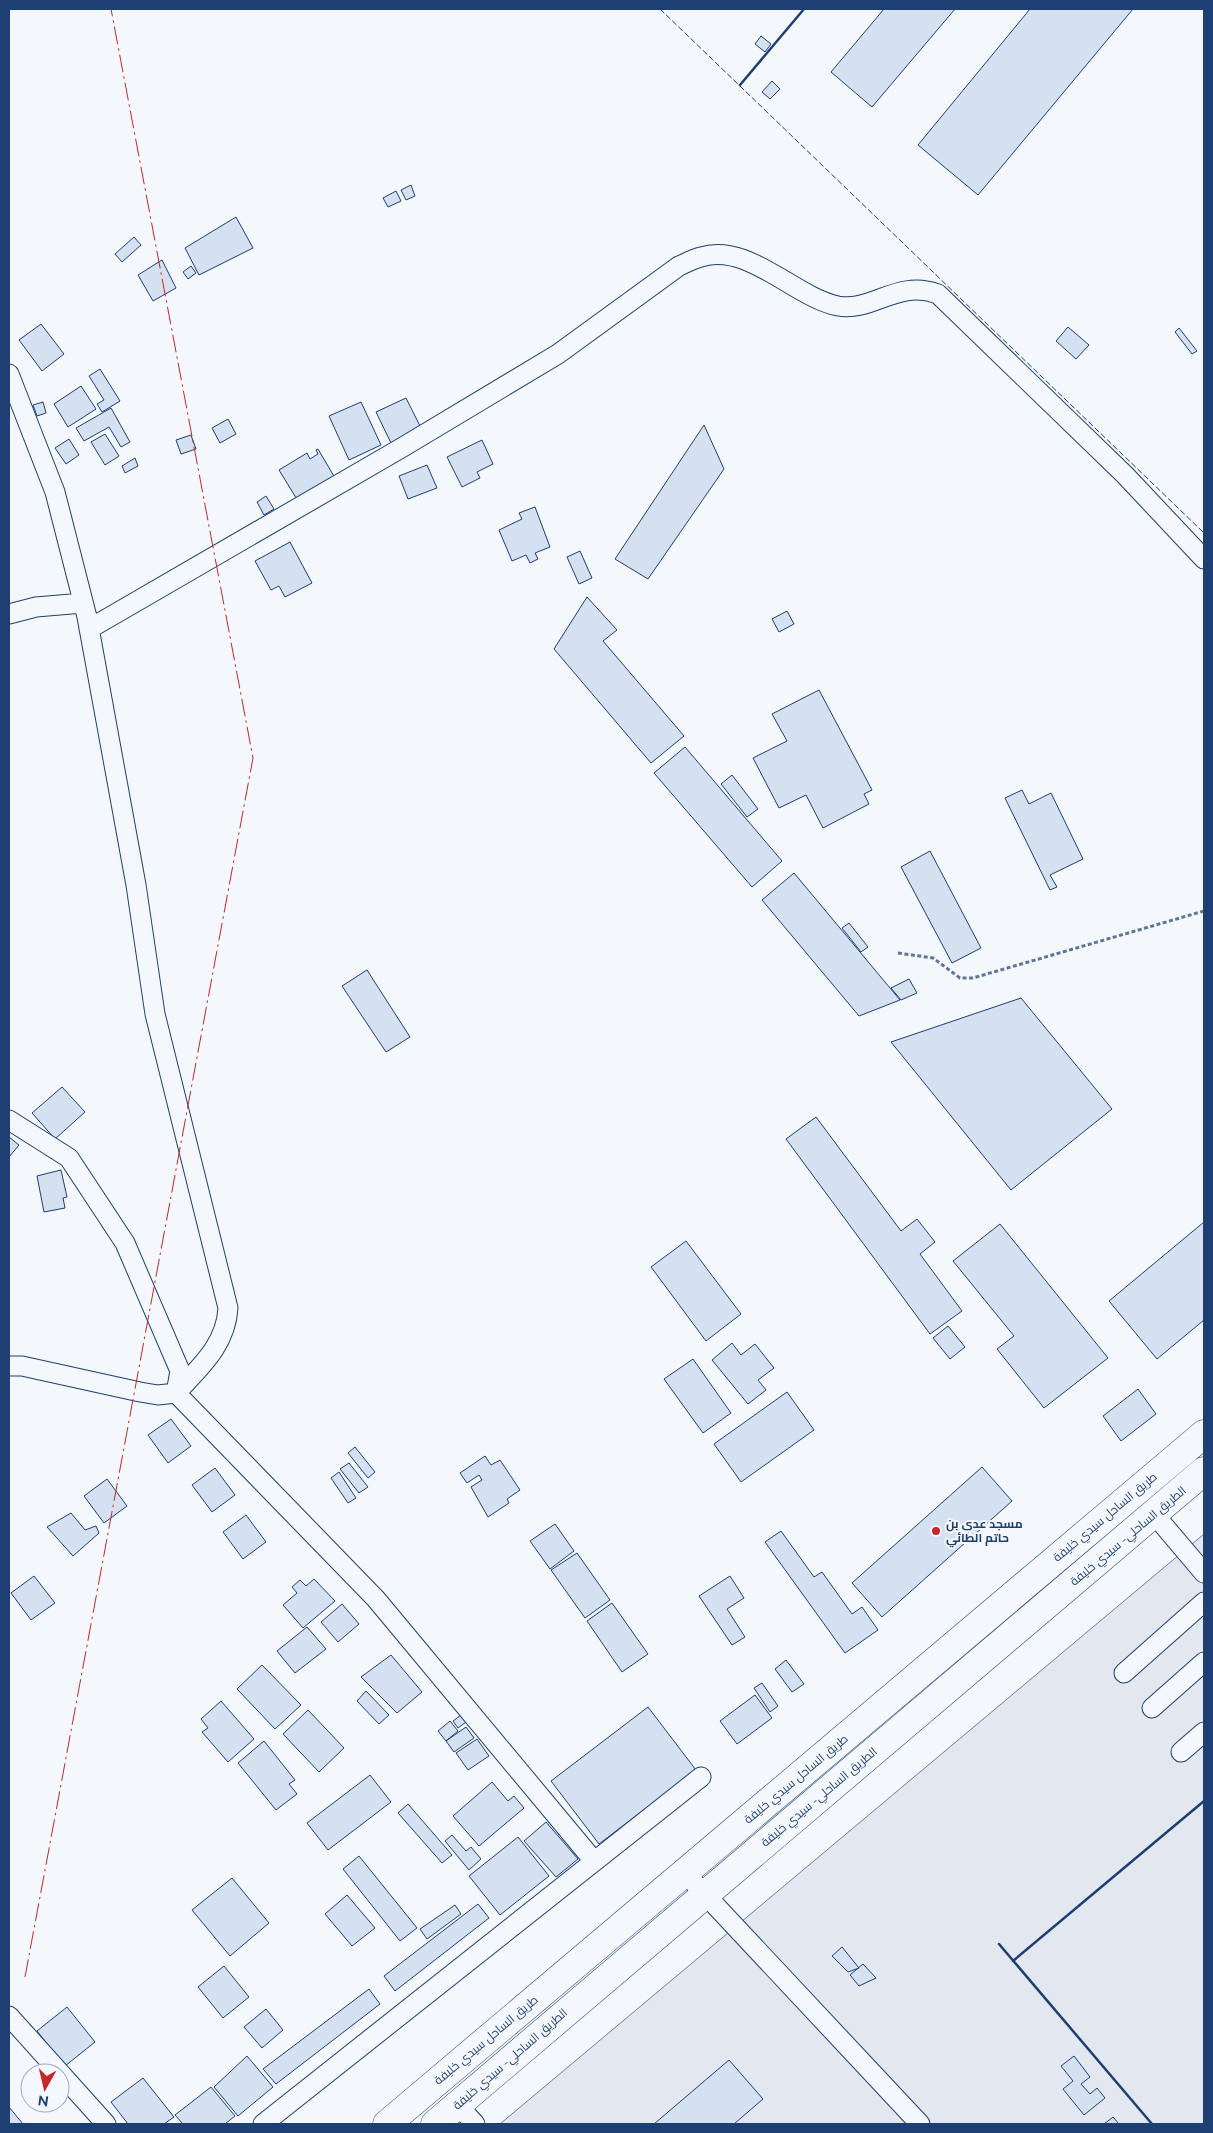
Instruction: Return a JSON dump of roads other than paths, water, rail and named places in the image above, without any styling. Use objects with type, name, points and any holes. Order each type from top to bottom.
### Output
[{"type":"highway","name":"طريق الساحل سيدي خليفة","points":[[387,2124],[1204,1434]]},
{"type":"highway","name":"الطريق الساحلي- سيدي خليفة","points":[[435,2124],[466,2115],[705,1893],[1204,1471]]},
{"type":"street","points":[[89,629],[403,447],[558,354],[680,266],[702,256],[720,254],[737,258],[821,301],[840,306],[854,306],[907,289],[925,289],[938,294],[1126,475],[1204,559]]},
{"type":"street","points":[[9,374],[55,492],[83,603],[136,884],[155,1014],[228,1308],[227,1322],[216,1350],[176,1393],[140,1392],[22,1366],[9,1366]]},
{"type":"street","points":[[9,614],[36,607],[83,603]]},
{"type":"street","points":[[9,1120],[68,1158],[125,1243],[180,1371],[176,1393]]},
{"type":"street","points":[[176,1393],[376,1599],[594,1861]]},
{"type":"street","points":[[1154,1514],[1204,1573]]},
{"type":"street","points":[[1124,1672],[1204,1602]]},
{"type":"street","points":[[1152,1708],[1204,1662]]},
{"type":"street","points":[[1181,1752],[1204,1732]]},
{"type":"street","points":[[263,2124],[701,1777]]},
{"type":"street","points":[[685,1873],[920,2124]]},
{"type":"street","points":[[9,2016],[106,2124]]},
{"type":"place","name":"مسجد عدي بن حاتم الطائي","points":[[936,1531]]}]
